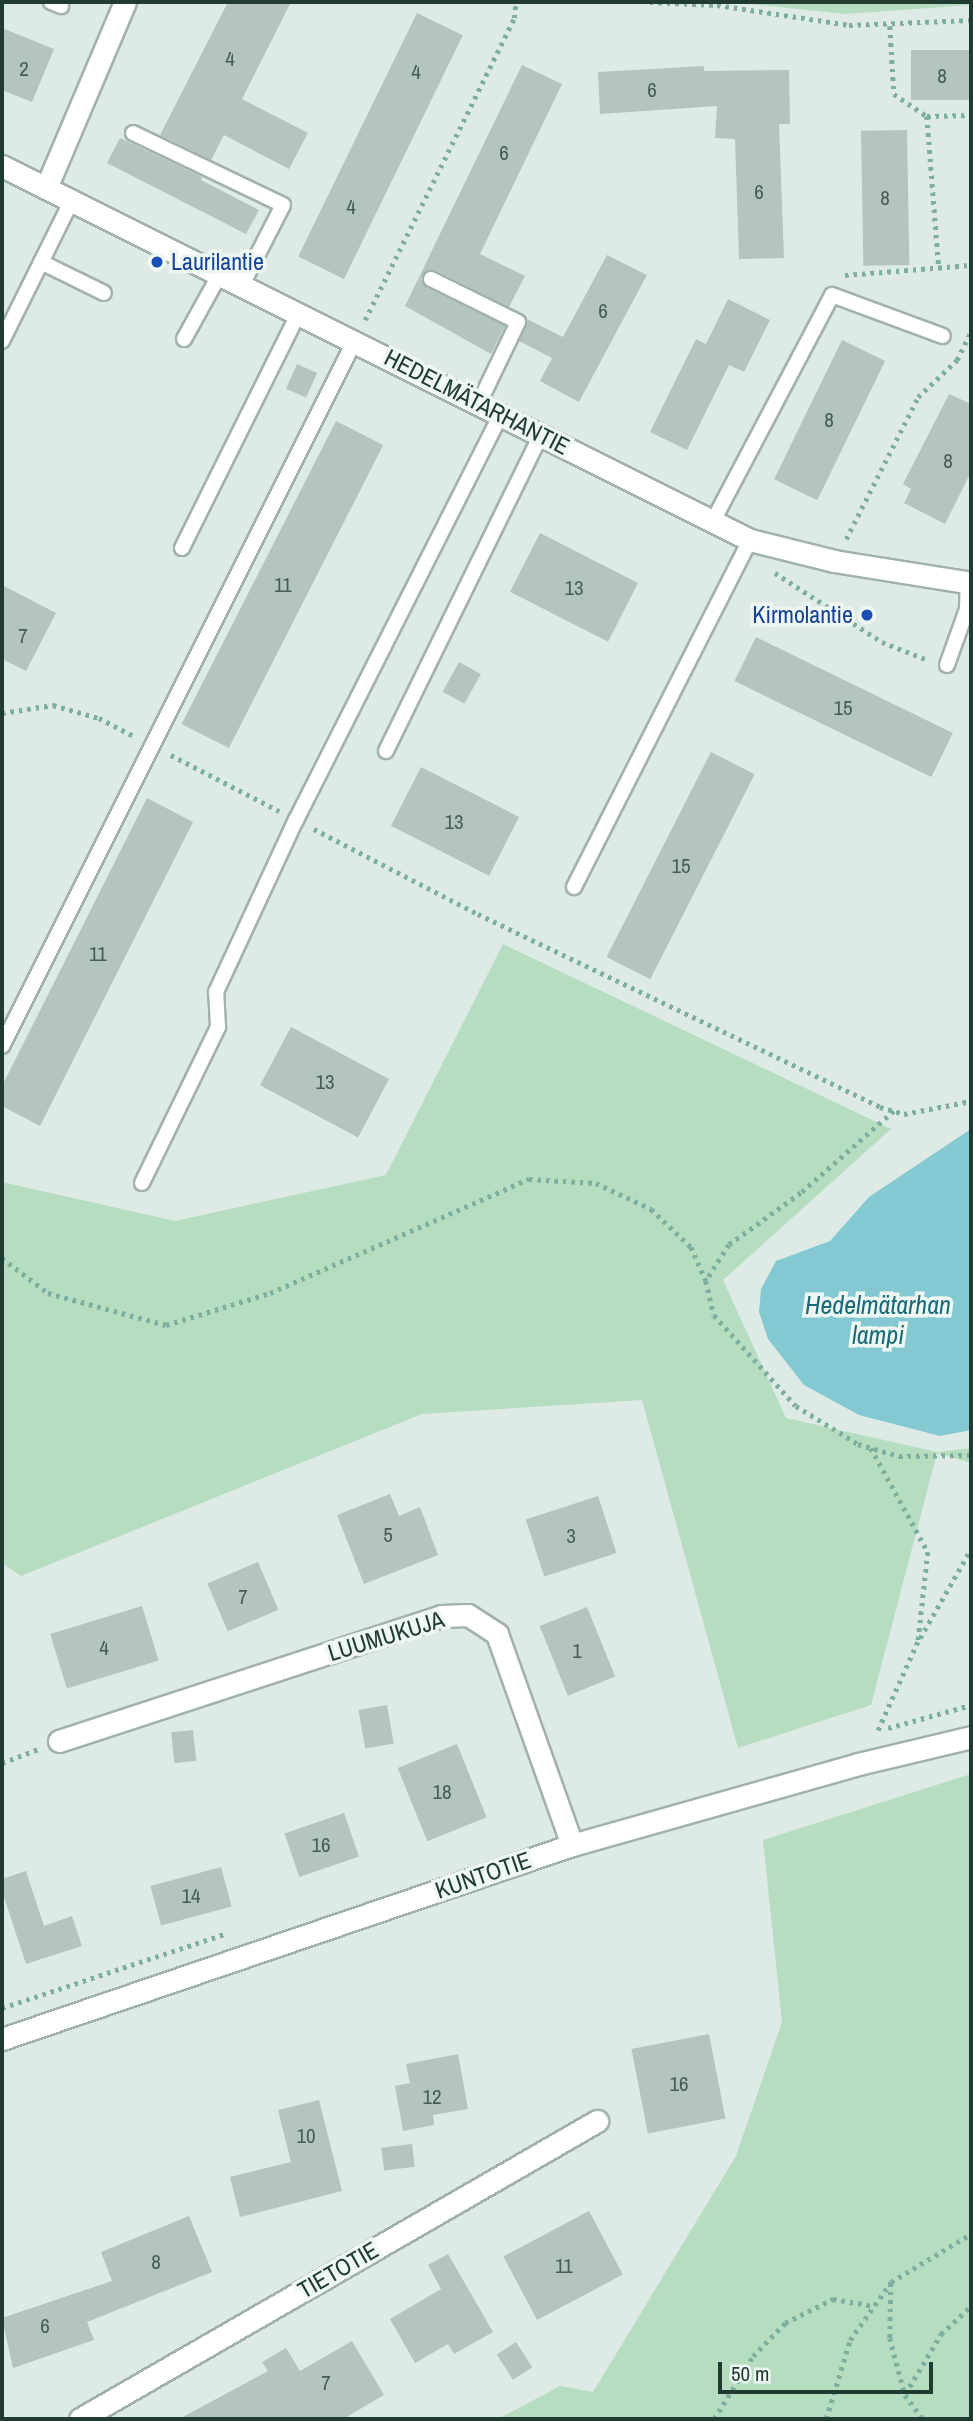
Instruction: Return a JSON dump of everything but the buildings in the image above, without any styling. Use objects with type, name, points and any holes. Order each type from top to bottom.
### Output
[{"type":"street","points":[[46,188],[125,2]]},
{"type":"street","name":"HEDELMÄTARHANTIE","points":[[2,166],[46,188],[74,198],[750,540],[834,561],[970,583]]},
{"type":"street","name":"LUUMUKUJA","points":[[59,1741],[441,1616],[468,1615],[496,1634],[572,1845]]},
{"type":"street","name":"KUNTOTIE","points":[[2,2039],[572,1845],[858,1764],[971,1737]]},
{"type":"street","name":"TIETOTIE","points":[[80,2419],[597,2121]]},
{"type":"lane","points":[[133,133],[283,205],[243,283]]},
{"type":"lane","points":[[2,341],[74,198]]},
{"type":"lane","points":[[41,262],[104,293]]},
{"type":"lane","points":[[184,339],[220,272]]},
{"type":"lane","points":[[431,279],[517,322],[479,403]]},
{"type":"lane","points":[[713,521],[832,295],[943,336]]},
{"type":"lane","points":[[182,548],[299,312]]},
{"type":"lane","points":[[2,1046],[355,340]]},
{"type":"lane","points":[[142,1183],[218,1027],[216,992],[296,820],[501,414]]},
{"type":"lane","points":[[386,751],[541,434]]},
{"type":"lane","points":[[574,887],[750,540]]},
{"type":"lane","points":[[947,665],[967,609],[970,583]]},
{"type":"path","points":[[355,340],[514,18],[516,2]]},
{"type":"path","points":[[649,2],[890,26],[971,20]]},
{"type":"path","points":[[890,26],[894,94],[927,116],[971,115]]},
{"type":"path","points":[[927,116],[940,269]]},
{"type":"path","points":[[845,275],[971,265]]},
{"type":"path","points":[[834,561],[918,397],[957,360],[971,331]]},
{"type":"path","points":[[2,713],[53,705],[99,719],[478,914],[894,1111],[904,1114],[971,1101]]},
{"type":"path","points":[[706,1281],[729,1245],[801,1193],[894,1111]]},
{"type":"path","points":[[2,1258],[48,1293],[166,1325],[270,1293],[473,1200],[529,1179],[596,1183],[651,1209],[691,1247],[706,1281],[714,1315],[796,1406],[870,1448],[898,1456],[971,1455]]},
{"type":"path","points":[[870,1448],[928,1552],[918,1642]]},
{"type":"path","points":[[878,1731],[918,1642],[971,1549]]},
{"type":"path","points":[[2,1763],[59,1741]]},
{"type":"path","points":[[826,2419],[850,2340],[891,2282],[971,2234]]},
{"type":"path","points":[[891,2282],[890,2338],[905,2395],[923,2419]]},
{"type":"path","points":[[715,2419],[753,2356],[785,2323],[833,2299],[874,2306]]},
{"type":"path","points":[[905,2395],[941,2334],[971,2306]]},
{"type":"green space","points":[[730,2],[971,2],[971,5],[845,14]]},
{"type":"green space","points":[[503,944],[891,1129],[723,1280],[786,1418],[937,1452],[971,1448],[971,1463],[937,1453],[871,1705],[738,1748],[642,1400],[422,1414],[21,1576],[2,1563],[2,1182],[175,1221],[386,1175]]},
{"type":"green space","points":[[971,1774],[971,2419],[498,2419],[560,2386],[593,2392],[736,2156],[782,2022],[763,1840]]},
{"type":"water","name":"Hedelmätarhan lampi","points":[[971,1129],[971,1430],[940,1436],[859,1415],[804,1385],[768,1339],[759,1312],[761,1289],[776,1261],[830,1241],[869,1197]]},
{"type":"place","name":"Laurilantie","points":[[157,262]]},
{"type":"place","name":"Kirmolantie","points":[[867,615]]}]
